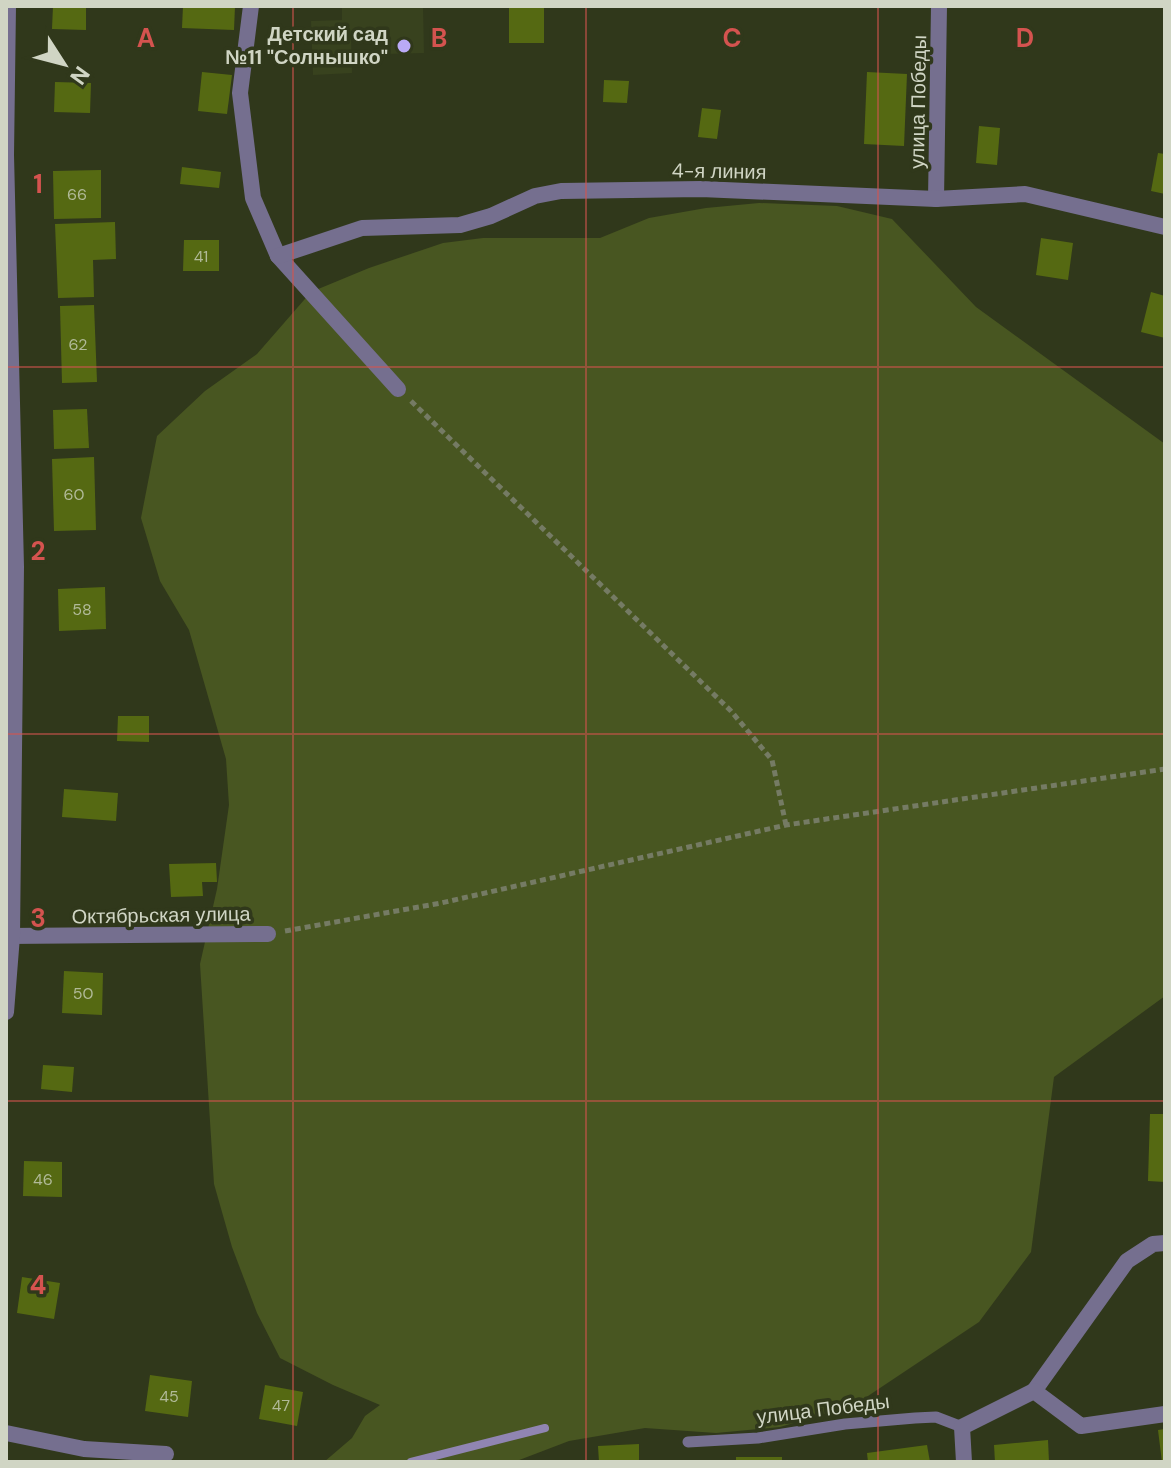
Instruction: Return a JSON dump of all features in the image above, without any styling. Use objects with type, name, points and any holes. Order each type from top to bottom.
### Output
[{"type":"street","points":[[6,1012],[11,566],[6,155],[8,6]]},
{"type":"street","points":[[251,6],[240,93],[253,198],[278,256],[398,389]]},
{"type":"street","name":"улица Победы","points":[[936,199],[939,6]]},
{"type":"street","name":"4-я линия","points":[[278,256],[362,228],[460,225],[491,216],[535,196],[561,191],[701,189],[936,199],[1025,194],[1165,227]]},
{"type":"street","name":"Октябрьская улица","points":[[9,936],[268,934]]},
{"type":"street","points":[[964,1462],[962,1427],[1034,1391],[1127,1261],[1153,1244],[1165,1243]]},
{"type":"street","points":[[1034,1391],[1081,1426],[1165,1414]]},
{"type":"street","points":[[6,1433],[84,1449],[166,1454]]},
{"type":"lane","name":"улица Победы","points":[[688,1442],[758,1438],[845,1424],[915,1418],[936,1417],[962,1427]]},
{"type":"path","points":[[398,389],[731,711],[772,760],[786,825]]},
{"type":"path","points":[[268,934],[441,903],[786,825],[1165,769]]},
{"type":"shaded area","name":"Детский сад №11 \"Солнышко\"","points":[[342,6],[423,6],[424,53],[384,54],[383,38],[351,38],[352,73],[313,75],[311,21],[342,20]]},
{"type":"shaded area","points":[[759,203],[837,206],[892,219],[976,307],[1165,444],[1165,996],[1054,1077],[1031,1252],[979,1322],[865,1398],[780,1427],[716,1433],[645,1428],[569,1441],[514,1462],[324,1462],[352,1438],[365,1416],[380,1405],[280,1358],[257,1313],[232,1247],[214,1184],[200,964],[217,889],[229,805],[226,759],[189,630],[160,581],[141,518],[157,436],[205,391],[257,354],[311,292],[369,268],[443,243],[483,238],[600,238],[649,218]]},
{"type":"building","points":[[53,6],[86,6],[86,30],[52,29]]},
{"type":"building","points":[[183,6],[235,6],[234,30],[182,28]]},
{"type":"building","points":[[509,6],[544,6],[544,43],[509,43]]},
{"type":"building","points":[[202,72],[232,75],[227,114],[198,111]]},
{"type":"building","points":[[867,72],[907,74],[904,146],[864,144]]},
{"type":"building","points":[[604,80],[629,81],[627,103],[603,102]]},
{"type":"building","points":[[55,82],[91,83],[90,113],[54,112]]},
{"type":"building","points":[[702,108],[721,110],[717,139],[698,137]]},
{"type":"building","points":[[979,126],[1000,128],[997,165],[976,163]]},
{"type":"building","points":[[1158,153],[1165,154],[1165,194],[1151,191]]},
{"type":"building","points":[[182,167],[221,172],[219,188],[180,184]]},
{"type":"building","points":[[101,170],[101,218],[54,219],[53,171]]},
{"type":"building","points":[[115,222],[116,259],[93,260],[94,297],[58,298],[55,224]]},
{"type":"building","points":[[1041,238],[1073,243],[1068,280],[1036,275]]},
{"type":"building","points":[[184,240],[219,240],[219,271],[183,271]]},
{"type":"building","points":[[1151,292],[1165,296],[1165,338],[1141,332]]},
{"type":"building","points":[[94,305],[97,382],[62,383],[60,306]]},
{"type":"building","points":[[87,409],[89,448],[54,449],[53,410]]},
{"type":"building","points":[[94,457],[96,530],[54,531],[52,459]]},
{"type":"building","points":[[105,587],[106,629],[59,631],[58,589]]},
{"type":"building","points":[[118,716],[149,716],[149,742],[117,741]]},
{"type":"building","points":[[64,789],[118,793],[116,821],[62,817]]},
{"type":"building","points":[[216,863],[217,882],[202,882],[203,896],[171,897],[169,864]]},
{"type":"building","points":[[64,971],[103,973],[102,1015],[62,1013]]},
{"type":"building","points":[[43,1065],[74,1067],[72,1092],[41,1089]]},
{"type":"building","points":[[1150,1114],[1165,1114],[1165,1182],[1148,1181]]},
{"type":"building","points":[[24,1161],[62,1162],[62,1197],[23,1196]]},
{"type":"building","points":[[22,1277],[60,1283],[54,1319],[17,1313]]},
{"type":"building","points":[[150,1375],[192,1381],[188,1417],[145,1411]]},
{"type":"building","points":[[265,1385],[303,1392],[297,1426],[259,1419]]},
{"type":"building","points":[[1165,1429],[1165,1462],[1162,1462],[1158,1430]]},
{"type":"building","points":[[1048,1440],[1049,1462],[995,1462],[994,1445]]},
{"type":"building","points":[[639,1444],[639,1462],[599,1462],[598,1446]]},
{"type":"building","points":[[927,1445],[930,1462],[868,1462],[867,1453]]},
{"type":"building","points":[[736,1457],[782,1457],[782,1462],[736,1462]]},
{"type":"waterway","points":[[411,1462],[545,1428]]},
{"type":"place","name":"Детский сад №11 \"Солнышко\"","points":[[404,46]]}]
